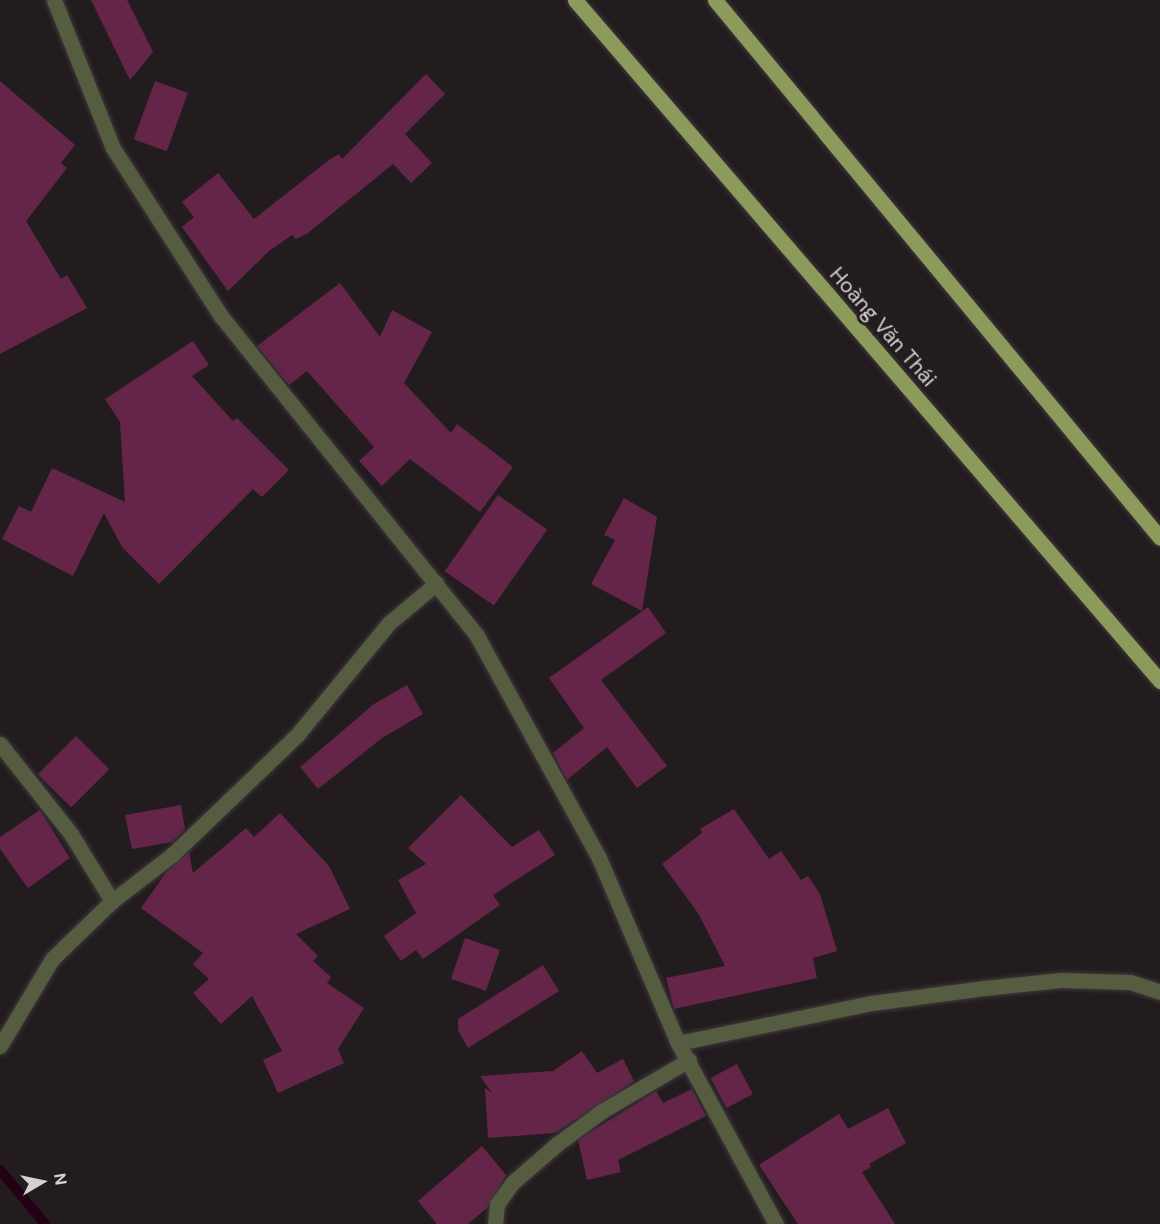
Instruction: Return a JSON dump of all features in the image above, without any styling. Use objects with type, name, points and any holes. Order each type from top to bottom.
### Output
[{"type":"main road","name":"Hoàng Văn Thái","points":[[575,0],[1160,681]]},
{"type":"main road","points":[[715,0],[1160,538]]},
{"type":"street","points":[[54,0],[113,148],[221,316],[437,583],[477,636],[599,858],[678,1043],[776,1224]]},
{"type":"street","points":[[0,1046],[52,959],[112,902],[173,854],[297,735],[389,623],[437,583]]},
{"type":"street","points":[[0,744],[71,834],[112,902]]},
{"type":"street","points":[[678,1043],[872,1003],[1061,980],[1130,982],[1160,992]]},
{"type":"street","points":[[495,1224],[497,1204],[512,1183],[556,1144],[602,1111],[689,1060]]},
{"type":"building","points":[[91,0],[127,0],[153,52],[130,80]]},
{"type":"building","points":[[426,74],[445,94],[405,134],[432,163],[411,183],[393,164],[308,233],[296,239],[292,235],[269,251],[228,291],[182,227],[194,217],[182,202],[218,173],[254,219],[329,160],[339,154],[342,159]]},
{"type":"building","points":[[0,81],[75,145],[61,163],[67,168],[26,221],[61,279],[67,275],[87,308],[0,354]]},
{"type":"building","points":[[155,81],[188,93],[167,151],[134,139]]},
{"type":"building","points":[[340,283],[380,337],[392,310],[432,332],[404,383],[451,433],[457,424],[513,467],[480,512],[410,459],[382,486],[359,461],[374,447],[307,371],[289,385],[257,346]]},
{"type":"building","points":[[193,341],[209,365],[192,376],[233,421],[237,418],[289,470],[262,497],[253,489],[159,584],[122,547],[104,513],[73,576],[2,539],[19,506],[31,512],[52,468],[125,502],[120,422],[105,399]]},
{"type":"building","points":[[498,495],[547,529],[494,606],[445,571]]},
{"type":"building","points":[[624,498],[657,517],[642,611],[591,584],[615,540],[604,535]]},
{"type":"building","points":[[648,607],[666,633],[601,680],[667,766],[637,788],[607,747],[567,780],[553,753],[584,728],[549,678]]},
{"type":"building","points":[[407,685],[423,714],[382,738],[318,789],[300,767],[374,704]]},
{"type":"building","points":[[76,736],[109,769],[71,807],[38,774]]},
{"type":"building","points":[[461,795],[512,847],[539,830],[555,855],[493,895],[500,905],[423,959],[416,950],[401,961],[384,936],[416,913],[398,880],[426,864],[408,848]]},
{"type":"building","points":[[181,805],[185,829],[172,842],[132,849],[125,815]]},
{"type":"building","points":[[734,809],[769,859],[781,851],[801,880],[808,876],[820,894],[837,951],[813,958],[817,978],[674,1009],[666,978],[725,966],[698,913],[662,864],[702,833],[700,829]]},
{"type":"building","points":[[40,810],[70,858],[28,888],[0,849],[0,837]]},
{"type":"building","points":[[280,813],[329,866],[350,909],[296,934],[318,956],[313,961],[331,977],[327,983],[364,1008],[338,1049],[344,1063],[278,1093],[263,1060],[282,1051],[252,996],[221,1024],[193,993],[209,979],[193,964],[203,953],[141,908],[167,871],[189,852],[193,873],[246,828],[254,837]]},
{"type":"building","points":[[465,938],[500,950],[486,991],[451,979]]},
{"type":"building","points":[[543,965],[559,991],[468,1048],[458,1030],[458,1019]]},
{"type":"building","points":[[582,1051],[597,1073],[623,1059],[634,1081],[555,1133],[488,1138],[485,1088],[492,1093],[480,1076],[553,1071]]},
{"type":"building","points":[[737,1064],[753,1094],[726,1108],[711,1078]]},
{"type":"building","points":[[692,1089],[706,1116],[618,1160],[621,1172],[587,1180],[578,1140],[656,1091],[663,1103]]},
{"type":"building","points":[[888,1108],[906,1143],[869,1164],[871,1167],[862,1172],[895,1224],[798,1224],[759,1165],[839,1114],[848,1129]]},
{"type":"building","points":[[482,1146],[506,1175],[487,1208],[468,1224],[437,1224],[418,1201]]},
{"type":"waterway","points":[[0,1170],[45,1224]]}]
